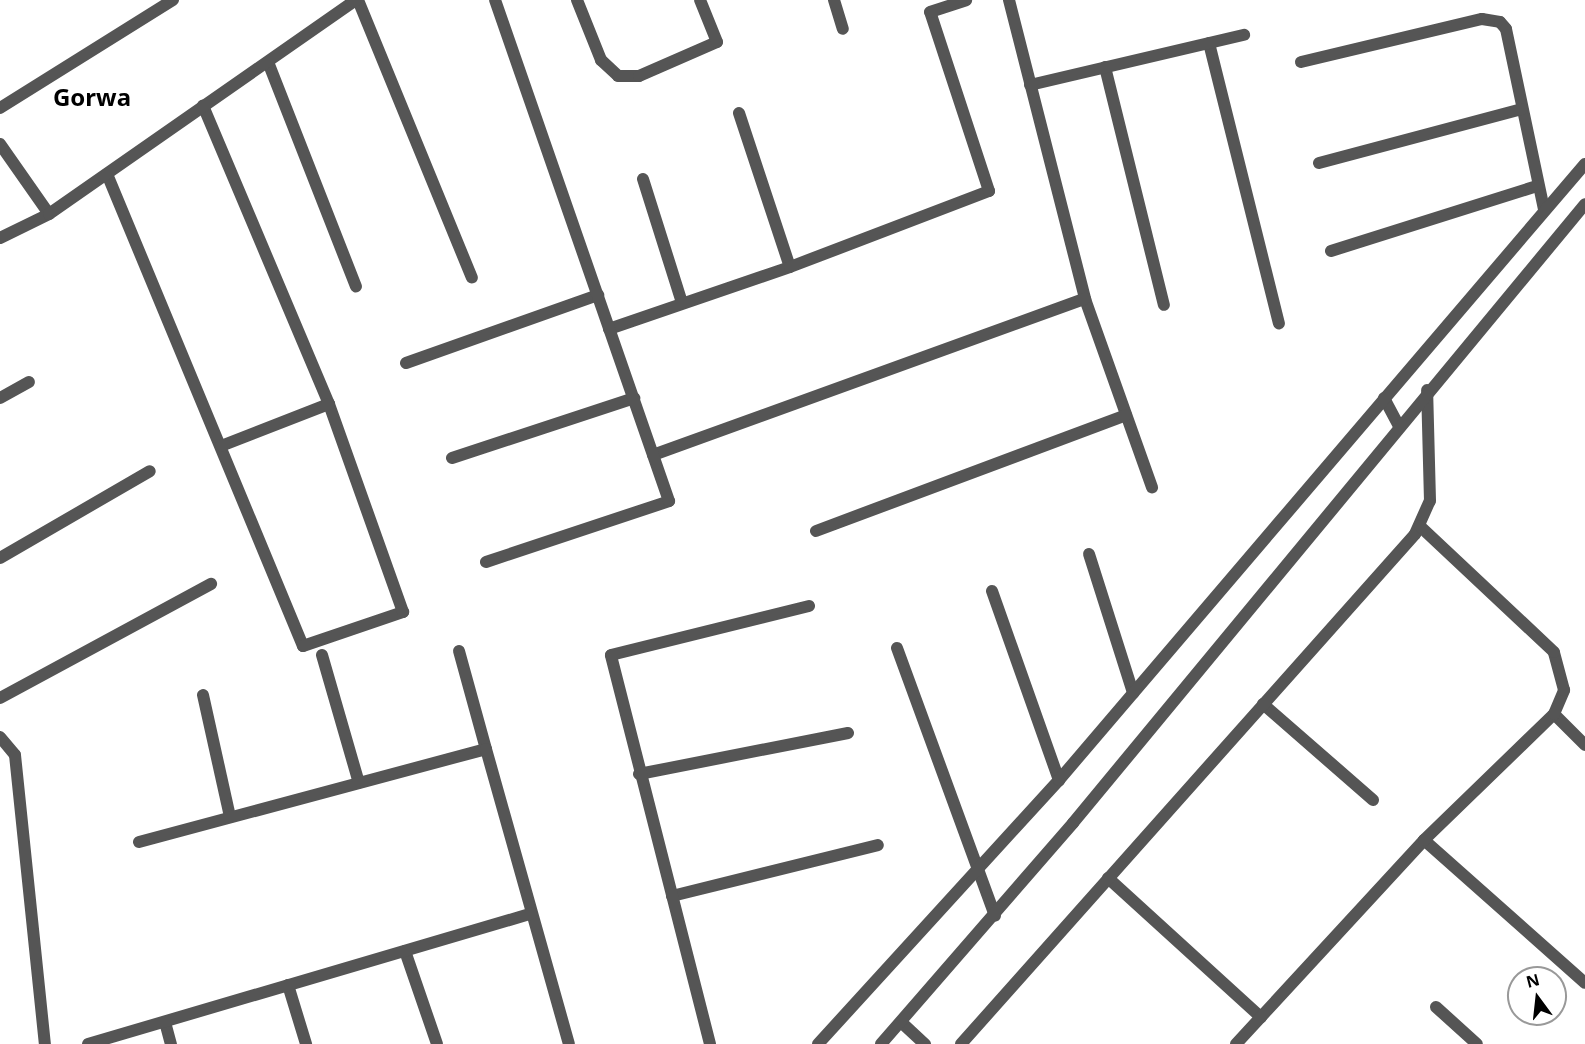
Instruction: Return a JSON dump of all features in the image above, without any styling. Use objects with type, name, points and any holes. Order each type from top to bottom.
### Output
[{"type":"street","points":[[0,108],[173,0]]},
{"type":"street","points":[[0,238],[49,214],[357,0],[472,278]]},
{"type":"street","points":[[486,562],[669,501],[495,0]]},
{"type":"street","points":[[577,0],[601,60],[618,76],[629,76],[700,53],[717,42],[700,0]]},
{"type":"street","points":[[834,0],[843,29]]},
{"type":"street","points":[[609,329],[790,267],[989,191],[930,12],[966,0]]},
{"type":"street","points":[[1009,0],[1085,299],[1152,487]]},
{"type":"street","points":[[1301,62],[1492,18],[1506,28],[1537,186],[1544,210]]},
{"type":"street","points":[[1030,85],[1244,34]]},
{"type":"street","points":[[1209,43],[1279,323]]},
{"type":"street","points":[[268,62],[356,286]]},
{"type":"street","points":[[1106,67],[1164,305]]},
{"type":"street","points":[[107,174],[303,646],[403,612],[329,404],[203,106]]},
{"type":"street","points":[[1319,163],[1522,109]]},
{"type":"street","points":[[739,113],[790,267]]},
{"type":"street","points":[[0,144],[49,214]]},
{"type":"street","points":[[818,1044],[1059,780],[1585,164]]},
{"type":"street","points":[[643,179],[682,303]]},
{"type":"street","points":[[1331,251],[1537,186]]},
{"type":"street","points":[[881,1044],[994,916],[1427,390],[1585,204]]},
{"type":"street","points":[[406,363],[598,296]]},
{"type":"street","points":[[653,455],[1085,299]]},
{"type":"street","points":[[0,398],[29,382]]},
{"type":"street","points":[[961,1044],[1419,526],[1430,501],[1427,390]]},
{"type":"street","points":[[452,458],[634,398]]},
{"type":"street","points":[[1384,398],[1399,426]]},
{"type":"street","points":[[221,446],[329,404]]},
{"type":"street","points":[[816,531],[1126,415]]},
{"type":"street","points":[[0,558],[150,471]]},
{"type":"street","points":[[1236,1044],[1424,840],[1554,714],[1564,690],[1554,652],[1419,526]]},
{"type":"street","points":[[1089,554],[1133,693]]},
{"type":"street","points":[[0,698],[211,584]]},
{"type":"street","points":[[992,591],[1059,780]]},
{"type":"street","points":[[710,1044],[639,774],[611,655],[809,606]]},
{"type":"street","points":[[897,648],[994,916]]},
{"type":"street","points":[[459,651],[568,1044]]},
{"type":"street","points":[[322,655],[358,783]]},
{"type":"street","points":[[203,695],[230,818]]},
{"type":"street","points":[[1263,704],[1374,800]]},
{"type":"street","points":[[1554,714],[1585,746]]},
{"type":"street","points":[[639,774],[848,733]]},
{"type":"street","points":[[0,737],[15,755],[45,1044]]},
{"type":"street","points":[[139,842],[486,749]]},
{"type":"street","points":[[1424,840],[1585,983]]},
{"type":"street","points":[[672,896],[878,845]]},
{"type":"street","points":[[1108,878],[1261,1017]]},
{"type":"street","points":[[88,1044],[531,914]]},
{"type":"street","points":[[405,951],[437,1044]]},
{"type":"street","points":[[288,985],[306,1044]]},
{"type":"street","points":[[1436,1007],[1477,1044]]},
{"type":"street","points":[[165,1022],[171,1044]]},
{"type":"street","points":[[901,1022],[925,1044]]},
{"type":"district","name":"Gorwa","points":[[92,97]]}]
